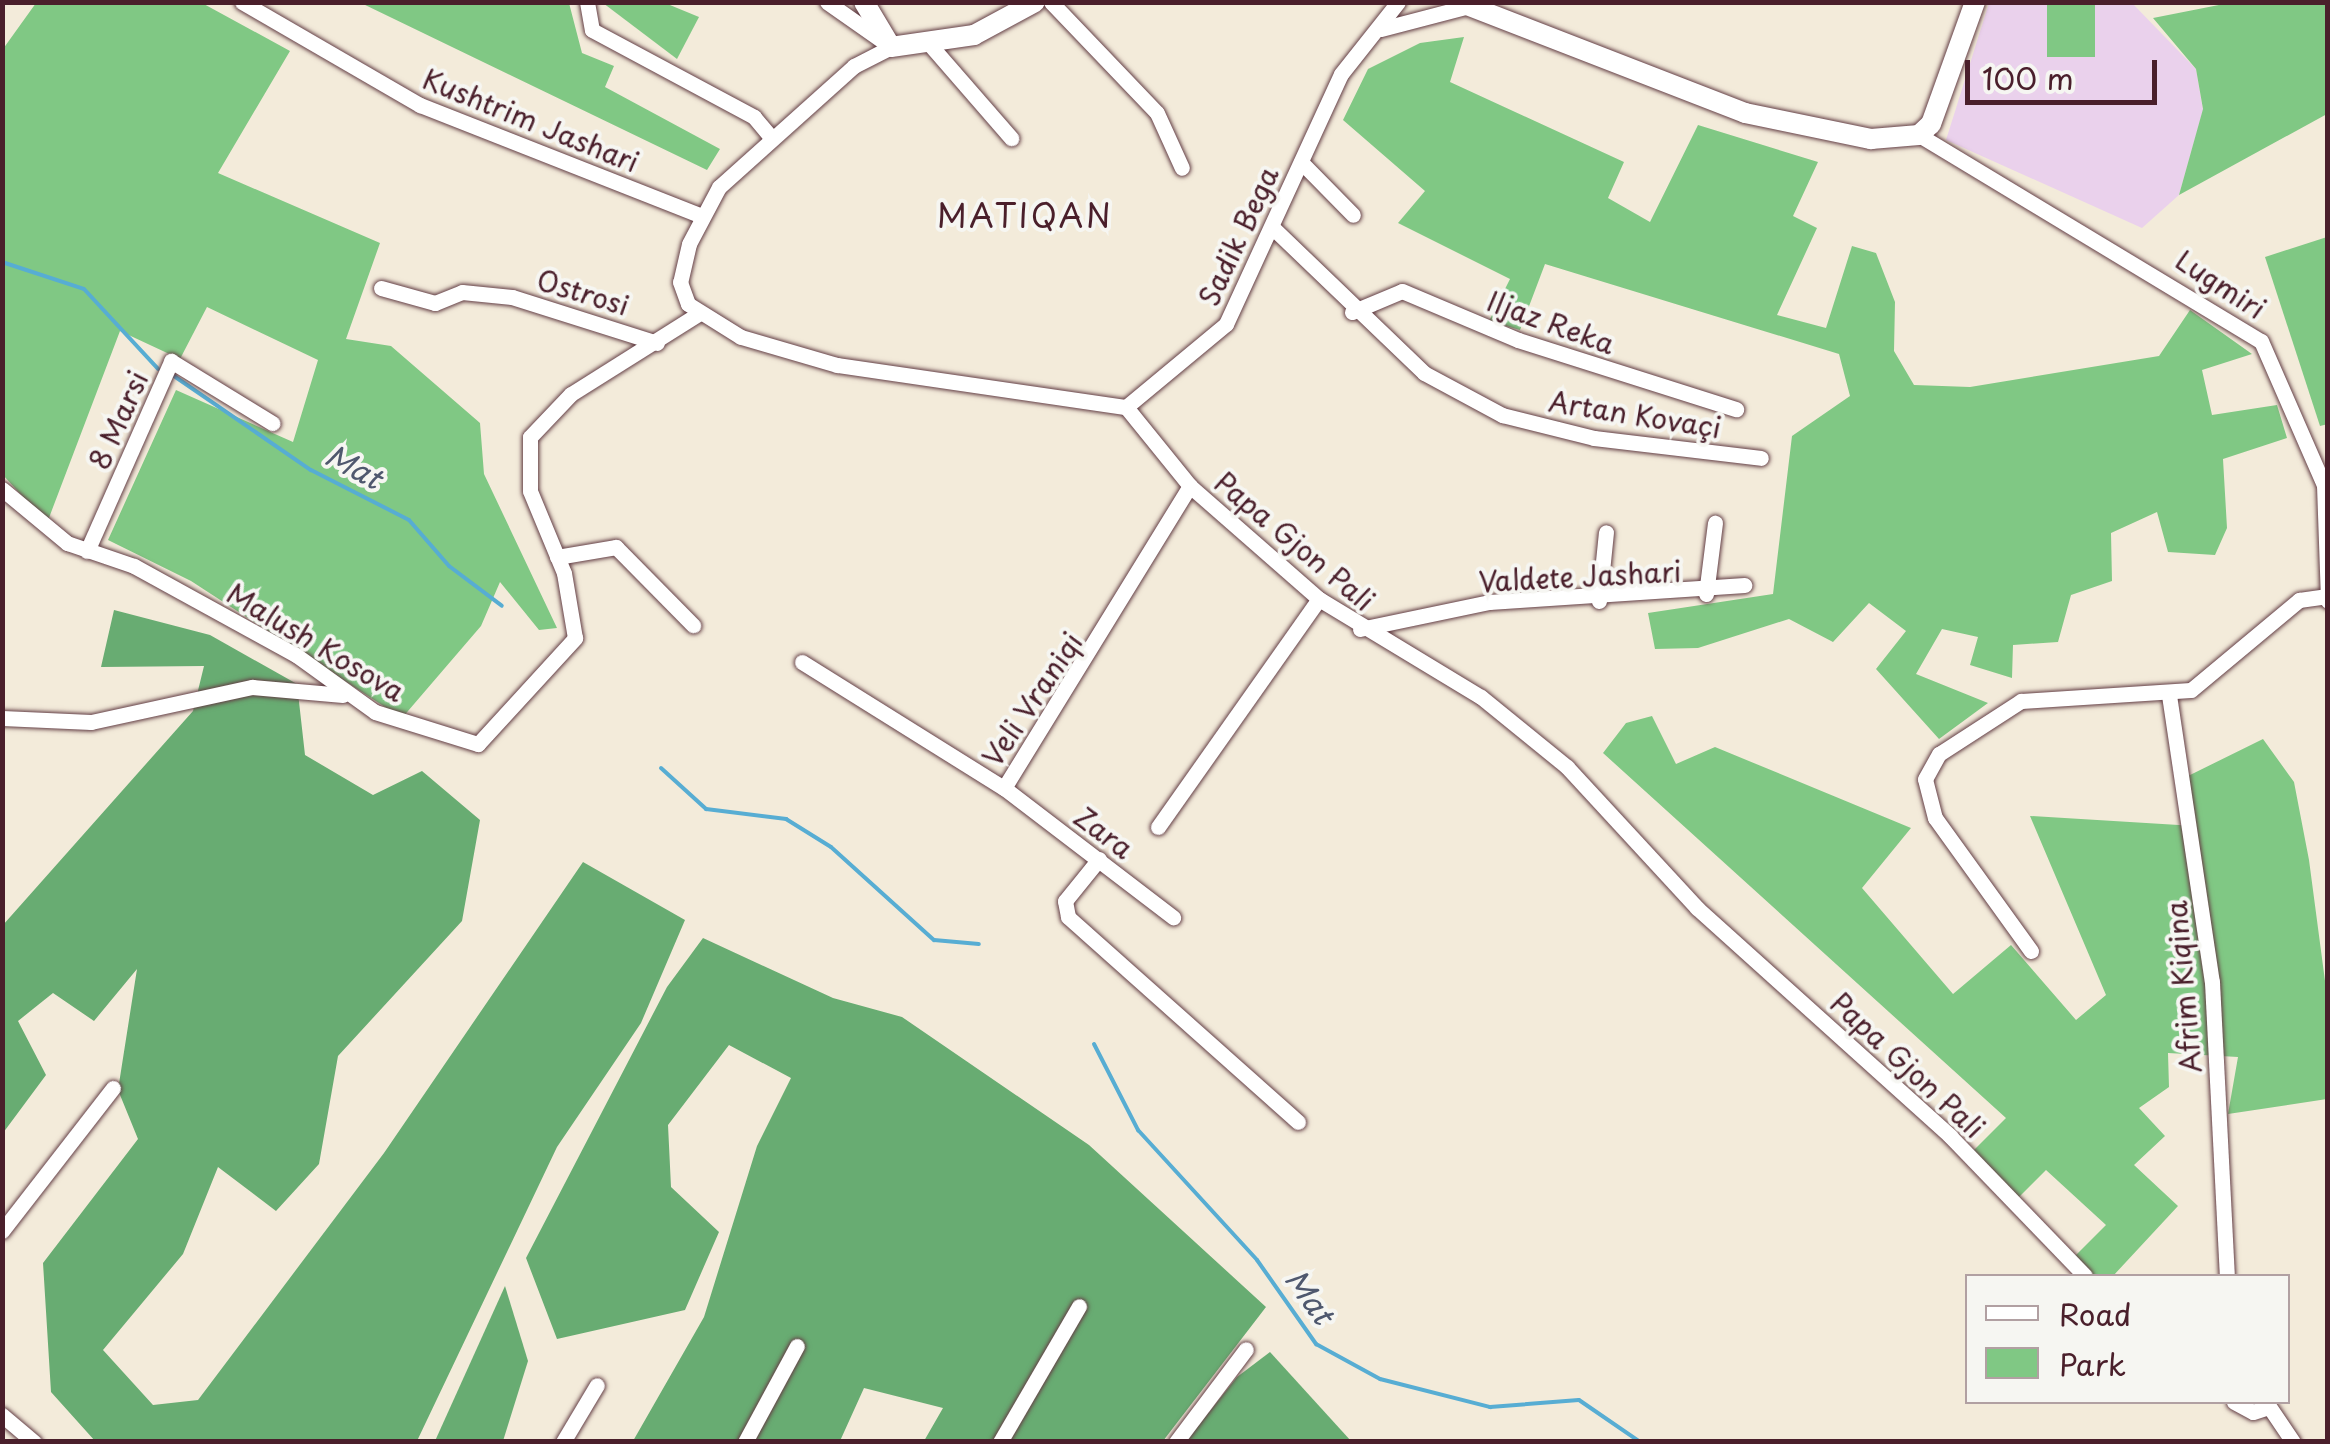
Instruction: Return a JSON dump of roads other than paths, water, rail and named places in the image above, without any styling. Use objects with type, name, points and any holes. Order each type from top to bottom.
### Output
[{"type":"street","name":"Kushtrim Jashari","points":[[242,2],[420,105],[702,216]]},
{"type":"street","points":[[587,2],[592,30],[754,117],[771,136]]},
{"type":"street","points":[[827,2],[891,47]]},
{"type":"street","points":[[864,2],[891,47]]},
{"type":"street","points":[[1035,2],[932,46],[891,47],[771,136],[702,216],[680,282],[698,314],[741,337],[907,380],[1126,407]]},
{"type":"street","points":[[1051,2],[1158,113],[1182,168]]},
{"type":"street","name":"Sadik Bega","points":[[1126,407],[1226,324],[1342,74],[1398,2]]},
{"type":"street","points":[[1377,31],[1464,4],[1782,126],[1848,138],[1918,135],[1935,115],[1974,2]]},
{"type":"street","points":[[932,46],[1012,138]]},
{"type":"street","name":"Lugmiri","points":[[1918,135],[1962,169],[2241,322],[2270,354],[2308,433],[2324,485],[2327,599]]},
{"type":"street","name":"Sadik Bega","points":[[1301,162],[1353,215]]},
{"type":"street","name":"Artan Kovaçi","points":[[1272,227],[1352,312],[1424,373],[1502,415],[1594,438],[1761,458]]},
{"type":"street","name":"Ostrosi","points":[[380,288],[435,303],[462,292],[512,296],[657,343]]},
{"type":"street","name":"Iljaz Reka","points":[[1352,312],[1402,291],[1518,340],[1736,409]]},
{"type":"street","name":"Malush Kosova","points":[[2,489],[88,551],[134,566],[296,655],[347,696],[472,746],[569,651],[557,557],[530,491],[530,438],[571,394],[698,314]]},
{"type":"street","name":"8 Marsi","points":[[88,551],[171,361],[272,422]]},
{"type":"street","name":"Papa Gjon Pali","points":[[1126,407],[1190,486],[1319,598],[1360,630],[1482,697],[1567,766],[1698,908],[1938,1125],[2083,1274]]},
{"type":"street","points":[[2308,433],[2328,429]]},
{"type":"street","name":"Veli Vraniqi","points":[[802,662],[1004,788],[1190,486]]},
{"type":"street","points":[[1706,594],[1714,523]]},
{"type":"street","points":[[1600,601],[1606,532]]},
{"type":"street","points":[[557,557],[616,547],[692,626]]},
{"type":"street","name":"Valdete Jashari","points":[[1360,630],[1488,602],[1600,601],[1706,594],[1744,585]]},
{"type":"street","points":[[1158,827],[1319,598]]},
{"type":"street","points":[[2032,951],[1935,818],[1930,766],[1962,733],[2021,701],[2169,696],[2202,682],[2299,600],[2327,599]]},
{"type":"street","points":[[2,718],[91,722],[252,687],[347,696]]},
{"type":"street","name":"Afrim Kiqina","points":[[2169,696],[2212,982],[2227,1274]]},
{"type":"street","name":"Zara","points":[[1004,788],[1173,917]]},
{"type":"street","points":[[1098,860],[1065,901],[1068,916],[1298,1122]]},
{"type":"street","points":[[2,1231],[114,1088]]},
{"type":"street","points":[[1000,1442],[1079,1306]]},
{"type":"street","points":[[745,1442],[797,1346]]},
{"type":"street","points":[[1176,1442],[1246,1350]]},
{"type":"street","points":[[562,1442],[596,1385]]},
{"type":"street","points":[[2238,1404],[2253,1412],[2267,1404],[2294,1442]]},
{"type":"street","points":[[2,1415],[34,1442]]},
{"type":"waterway","name":"Mat","points":[[2,262],[84,289],[158,369]]},
{"type":"waterway","name":"Mat","points":[[174,376],[311,470],[409,520],[449,566],[502,606]]},
{"type":"waterway","name":"Mat","points":[[661,768],[706,809],[786,819],[831,847],[934,940],[979,944]]},
{"type":"waterway","name":"Mat","points":[[1094,1044],[1138,1130],[1257,1260],[1316,1344],[1380,1379],[1490,1407],[1579,1400],[1640,1442]]},
{"type":"district","name":"MATIQAN","points":[[1025,215]]}]
